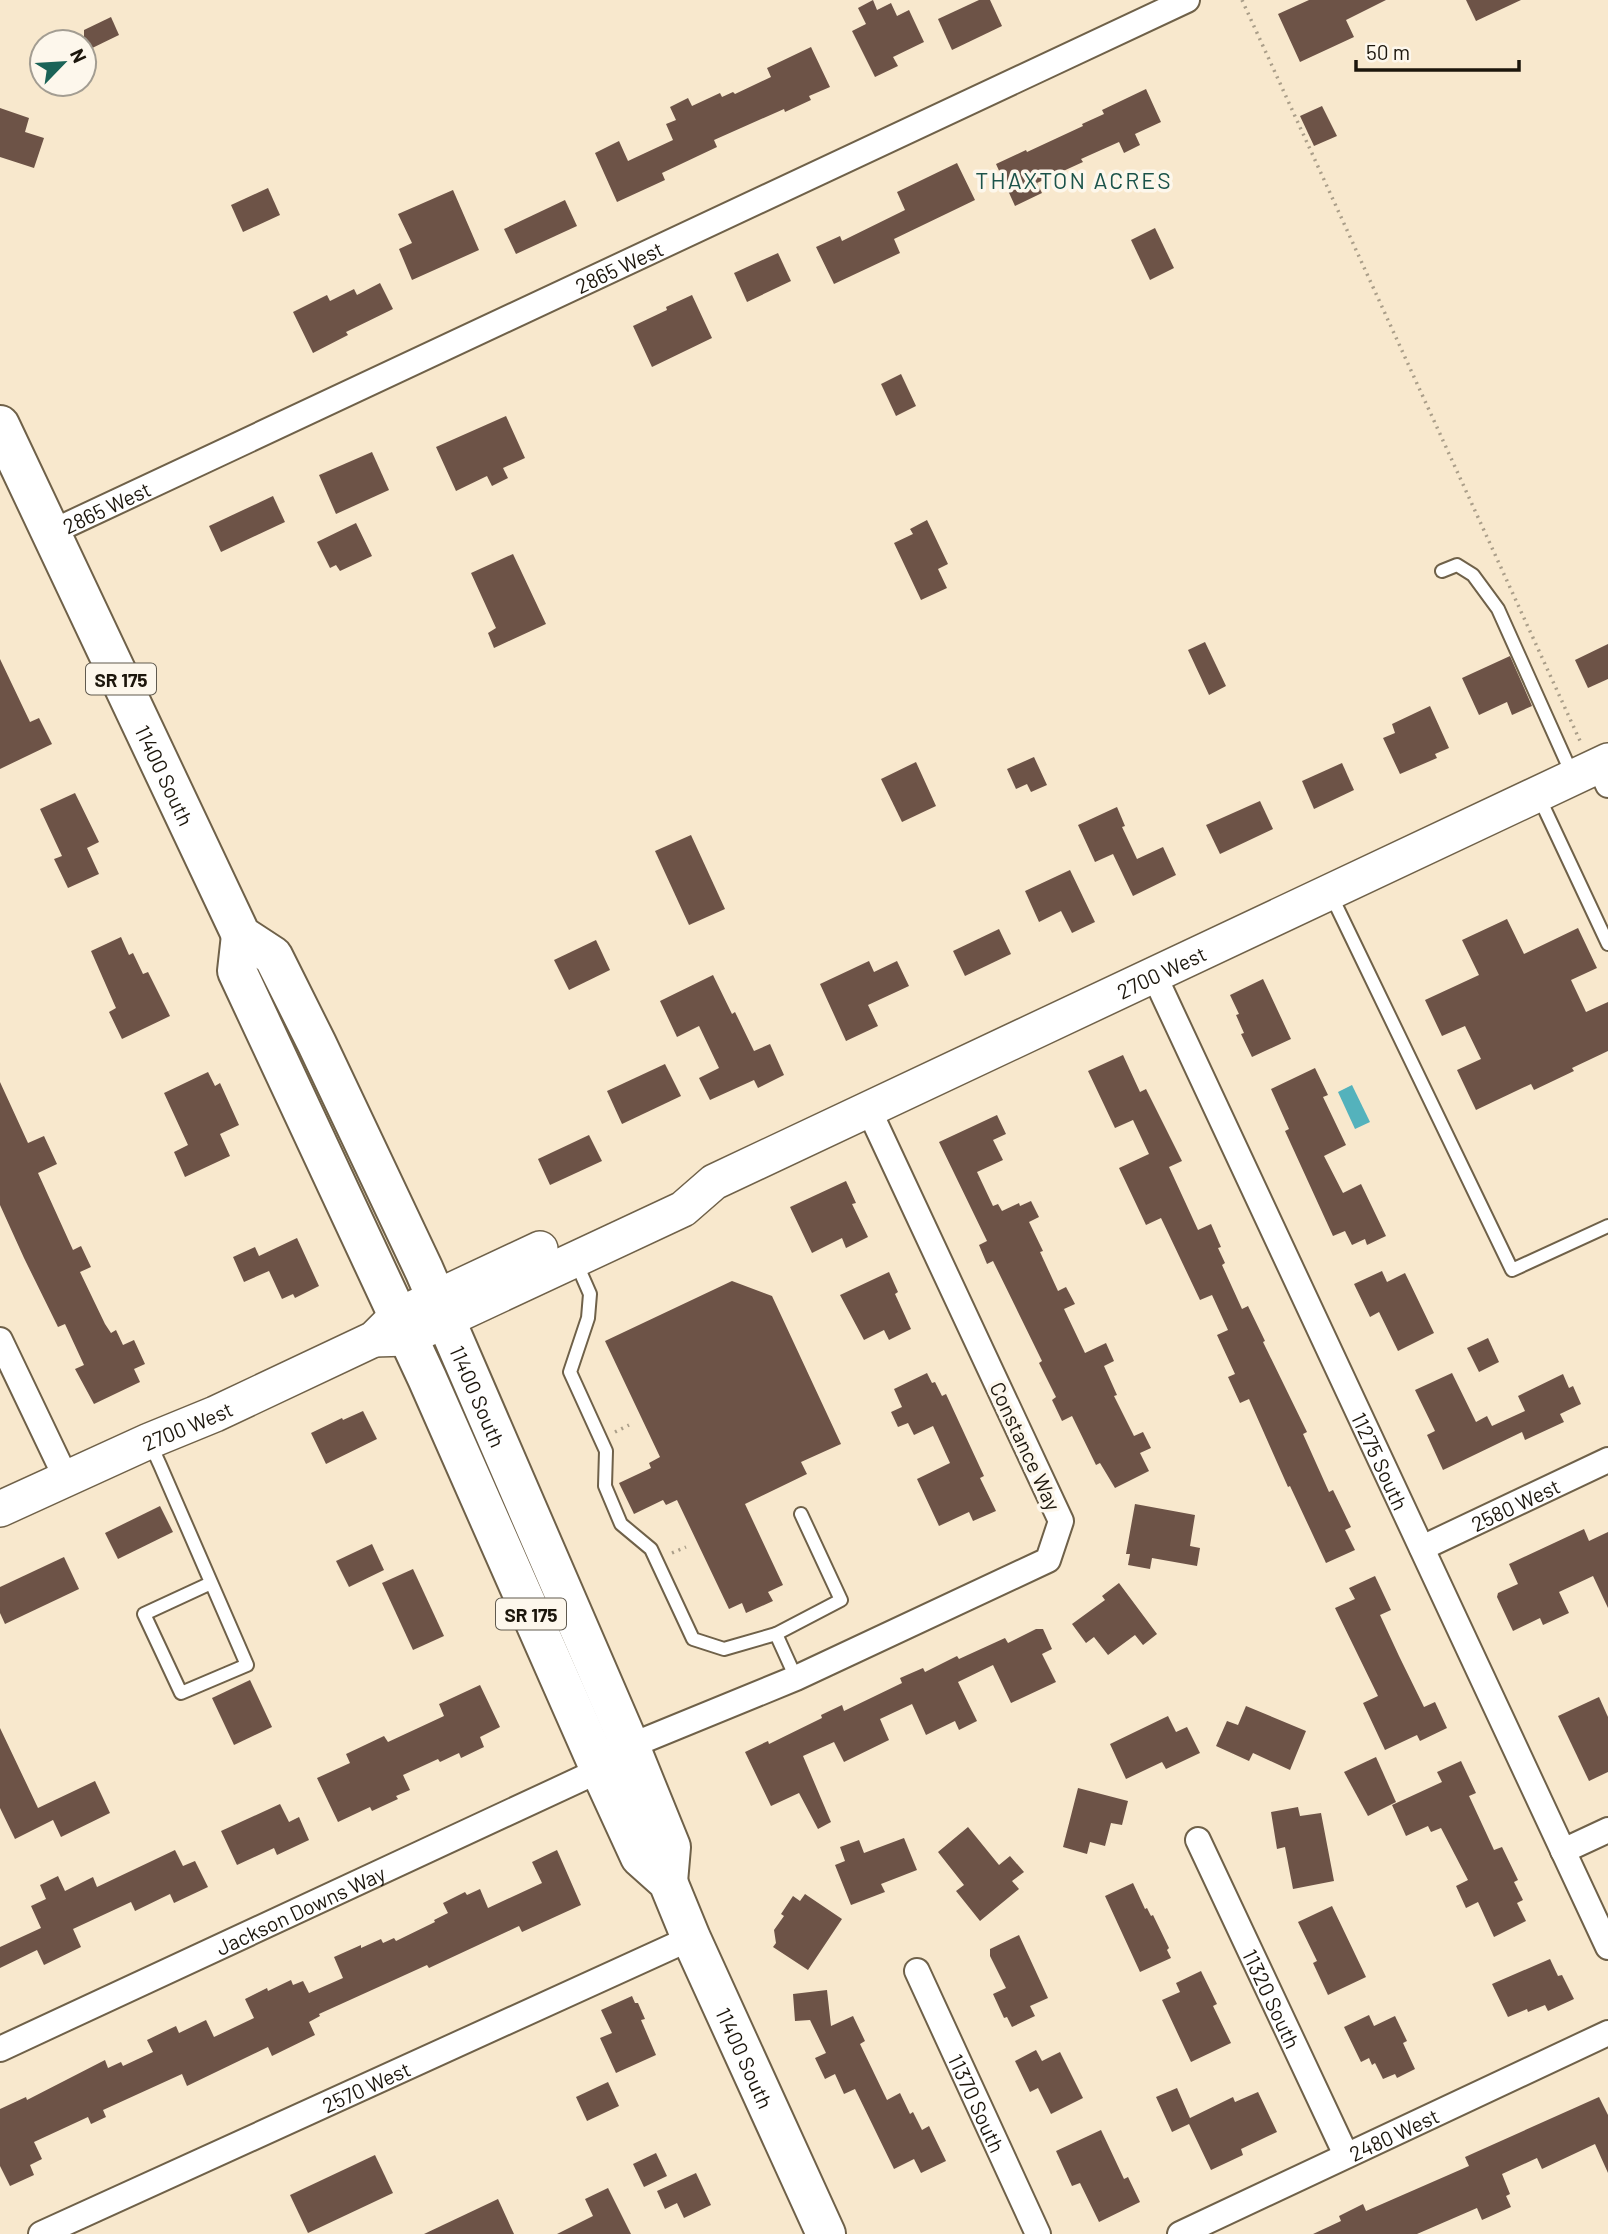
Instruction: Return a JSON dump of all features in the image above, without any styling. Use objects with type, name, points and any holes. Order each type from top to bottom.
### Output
[{"type":"main road","name":"11400 South","points":[[0,425],[241,935],[237,971],[393,1331],[640,1857],[668,1882],[826,2234]]},
{"type":"main road","name":"2700 West","points":[[441,1308],[574,1259],[684,1209],[714,1182],[1594,766]]},
{"type":"main road","name":"11400 South","points":[[241,935],[273,956],[441,1308],[671,1847],[668,1882]]},
{"type":"main road","name":"2700 West","points":[[0,1509],[215,1414],[393,1331],[678,1185],[714,1182]]},
{"type":"street","name":"2865 West","points":[[52,532],[1187,0]]},
{"type":"street","name":"11275 South","points":[[1154,975],[1608,1947]]},
{"type":"street","name":"Constance Way","points":[[630,1746],[796,1678],[1048,1560],[1061,1521],[868,1108]]},
{"type":"street","points":[[0,1340],[66,1478]]},
{"type":"street","name":"2580 West","points":[[1422,1548],[1608,1461]]},
{"type":"street","name":"Jackson Downs Way","points":[[0,2049],[600,1770]]},
{"type":"street","points":[[1563,1851],[1608,1830]]},
{"type":"street","name":"11320 South","points":[[1199,1840],[1346,2155]]},
{"type":"street","name":"2570 West","points":[[41,2234],[691,1938]]},
{"type":"street","name":"11370 South","points":[[917,1971],[1038,2234]]},
{"type":"street","name":"2480 West","points":[[1180,2234],[1608,2033]]},
{"type":"lane","points":[[1442,571],[1457,565],[1473,575],[1498,609],[1594,766]]},
{"type":"lane","points":[[1537,794],[1608,944]]},
{"type":"lane","points":[[1329,892],[1512,1270],[1608,1226]]},
{"type":"lane","points":[[574,1259],[590,1294],[589,1318],[570,1371],[606,1451],[605,1486],[621,1524],[651,1549],[693,1639],[724,1649],[775,1634],[841,1600],[801,1514]]},
{"type":"lane","points":[[149,1441],[247,1665],[181,1693],[144,1614],[211,1583]]},
{"type":"lane","points":[[775,1634],[796,1678]]},
{"type":"path","points":[[1242,0],[1594,766]]},
{"type":"water","points":[[1352,1085],[1370,1122],[1355,1129],[1338,1092]]},
{"type":"building","points":[[873,0],[877,10],[891,3],[897,16],[909,10],[924,42],[893,57],[898,66],[875,77],[852,31],[866,24],[858,8]]},
{"type":"building","points":[[979,0],[990,0],[1002,26],[952,50],[938,19]]},
{"type":"building","points":[[1309,0],[1386,0],[1346,20],[1354,37],[1300,62],[1278,14]]},
{"type":"building","points":[[1466,0],[1521,0],[1476,21]]},
{"type":"building","points":[[111,17],[119,35],[98,45],[98,28],[88,28]]},
{"type":"building","points":[[811,47],[830,87],[809,96],[811,100],[785,112],[784,109],[714,140],[717,147],[662,173],[665,180],[617,202],[595,153],[619,141],[628,161],[673,140],[666,124],[676,120],[670,107],[688,98],[692,106],[720,93],[722,97],[733,92],[735,94],[771,77],[767,68]]},
{"type":"building","points":[[1146,89],[1161,122],[1135,134],[1140,145],[1124,153],[1119,142],[1081,159],[1083,162],[1037,183],[1042,193],[1015,206],[996,164],[1083,126],[1082,124],[1104,114],[1102,110]]},
{"type":"building","points":[[1322,106],[1337,136],[1314,146],[1300,116]]},
{"type":"building","points":[[0,108],[29,118],[25,132],[44,138],[34,168],[0,157]]},
{"type":"building","points":[[957,163],[975,200],[894,239],[900,253],[834,284],[816,247],[840,236],[842,241],[905,210],[897,192]]},
{"type":"building","points":[[268,188],[280,215],[243,232],[231,205]]},
{"type":"building","points":[[453,190],[479,250],[412,280],[399,249],[412,243],[398,214]]},
{"type":"building","points":[[565,200],[577,226],[516,254],[504,229]]},
{"type":"building","points":[[1155,228],[1174,268],[1150,280],[1131,240]]},
{"type":"building","points":[[778,253],[791,281],[747,302],[734,273]]},
{"type":"building","points":[[380,283],[393,309],[346,332],[348,335],[313,353],[293,312],[327,295],[330,301],[354,289],[357,295]]},
{"type":"building","points":[[692,295],[712,338],[652,367],[633,326]]},
{"type":"building","points":[[901,374],[916,406],[896,416],[881,384]]},
{"type":"building","points":[[506,416],[525,458],[503,468],[508,478],[492,486],[487,476],[456,491],[436,447]]},
{"type":"building","points":[[372,452],[389,490],[336,514],[319,475]]},
{"type":"building","points":[[273,496],[285,522],[221,552],[209,526]]},
{"type":"building","points":[[927,520],[948,564],[938,569],[947,588],[921,600],[894,543],[913,534],[910,529]]},
{"type":"building","points":[[356,523],[372,556],[340,571],[336,565],[330,568],[317,542]]},
{"type":"building","points":[[513,554],[546,624],[494,648],[488,633],[496,628],[471,573]]},
{"type":"building","points":[[1205,642],[1226,686],[1209,695],[1188,650]]},
{"type":"building","points":[[1608,644],[1608,679],[1588,688],[1575,660]]},
{"type":"building","points":[[1510,656],[1532,706],[1512,715],[1507,702],[1479,715],[1462,678]]},
{"type":"building","points":[[0,659],[30,722],[39,718],[52,744],[0,769]]},
{"type":"building","points":[[1430,706],[1449,748],[1435,754],[1437,758],[1400,774],[1383,738],[1395,733],[1392,724]]},
{"type":"building","points":[[1034,757],[1047,785],[1031,792],[1027,784],[1016,789],[1007,769]]},
{"type":"building","points":[[916,762],[936,806],[902,822],[881,779]]},
{"type":"building","points":[[1342,763],[1354,790],[1314,809],[1302,781]]},
{"type":"building","points":[[75,793],[99,842],[87,848],[99,874],[68,888],[54,859],[62,856],[40,809]]},
{"type":"building","points":[[1260,801],[1273,829],[1220,854],[1206,825]]},
{"type":"building","points":[[1117,807],[1125,826],[1122,827],[1137,859],[1163,847],[1176,875],[1133,896],[1113,854],[1095,862],[1078,825]]},
{"type":"building","points":[[691,835],[725,909],[689,925],[655,851]]},
{"type":"building","points":[[1070,870],[1095,922],[1072,933],[1061,911],[1039,922],[1025,891]]},
{"type":"building","points":[[1507,919],[1524,954],[1578,928],[1597,968],[1571,980],[1586,1012],[1608,1002],[1608,1051],[1534,1090],[1531,1084],[1476,1110],[1457,1070],[1481,1059],[1465,1026],[1442,1036],[1425,1000],[1479,975],[1462,940]]},
{"type":"building","points":[[999,929],[1011,954],[965,976],[953,951]]},
{"type":"building","points":[[121,937],[129,955],[133,953],[143,974],[148,972],[170,1016],[122,1039],[109,1012],[116,1008],[91,951]]},
{"type":"building","points":[[596,940],[610,970],[569,990],[554,960]]},
{"type":"building","points":[[869,961],[874,972],[897,961],[909,986],[868,1005],[878,1026],[846,1041],[820,984]]},
{"type":"building","points":[[713,975],[754,1051],[770,1044],[784,1075],[758,1088],[754,1080],[710,1100],[699,1078],[719,1068],[699,1026],[677,1037],[660,1001]]},
{"type":"building","points":[[1263,979],[1291,1039],[1252,1057],[1241,1034],[1244,1033],[1236,1015],[1239,1014],[1230,995]]},
{"type":"building","points":[[1123,1055],[1140,1092],[1146,1089],[1182,1161],[1169,1167],[1198,1230],[1211,1224],[1221,1247],[1218,1248],[1225,1263],[1222,1265],[1242,1309],[1248,1306],[1307,1432],[1303,1434],[1329,1492],[1333,1490],[1351,1527],[1345,1530],[1355,1550],[1326,1563],[1249,1399],[1240,1403],[1228,1377],[1235,1374],[1217,1335],[1228,1330],[1212,1295],[1200,1300],[1161,1218],[1146,1225],[1119,1168],[1149,1154],[1133,1120],[1115,1128],[1088,1071]]},
{"type":"building","points":[[665,1064],[681,1096],[622,1124],[607,1091]]},
{"type":"building","points":[[1315,1068],[1328,1095],[1323,1097],[1346,1145],[1324,1156],[1343,1193],[1361,1184],[1386,1236],[1367,1245],[1365,1239],[1352,1245],[1345,1231],[1333,1236],[1285,1131],[1289,1129],[1271,1089]]},
{"type":"building","points":[[208,1072],[215,1086],[220,1083],[239,1125],[220,1134],[230,1156],[185,1177],[174,1152],[188,1145],[164,1093]]},
{"type":"building","points":[[0,1082],[28,1143],[44,1136],[57,1164],[38,1173],[73,1250],[81,1246],[91,1267],[80,1272],[105,1324],[111,1333],[116,1330],[123,1345],[134,1340],[145,1364],[134,1369],[140,1382],[94,1404],[75,1369],[84,1365],[65,1324],[58,1327],[0,1205]]},
{"type":"building","points":[[997,1115],[1006,1134],[993,1140],[1003,1160],[977,1172],[993,1206],[998,1204],[1002,1211],[1031,1201],[1039,1217],[1029,1222],[1058,1291],[1066,1287],[1075,1304],[1064,1309],[1085,1353],[1106,1343],[1114,1361],[1104,1366],[1117,1395],[1114,1396],[1134,1436],[1143,1432],[1151,1448],[1140,1453],[1149,1471],[1115,1488],[1100,1463],[1096,1465],[1072,1416],[1062,1421],[1052,1400],[1056,1397],[1039,1363],[1042,1361],[993,1261],[987,1264],[979,1245],[987,1241],[939,1142]]},
{"type":"building","points":[[589,1135],[602,1161],[550,1185],[538,1159]]},
{"type":"building","points":[[846,1181],[856,1203],[852,1204],[868,1237],[846,1248],[842,1238],[812,1253],[790,1207]]},
{"type":"building","points":[[297,1238],[319,1286],[295,1298],[293,1294],[282,1299],[269,1271],[244,1282],[233,1257],[255,1247],[259,1256]]},
{"type":"building","points":[[1382,1271],[1387,1282],[1405,1273],[1434,1333],[1398,1351],[1379,1312],[1370,1317],[1354,1284]]},
{"type":"building","points":[[889,1272],[898,1292],[895,1294],[911,1329],[889,1340],[884,1330],[864,1340],[840,1295]]},
{"type":"building","points":[[732,1281],[772,1296],[841,1444],[801,1462],[807,1474],[745,1504],[783,1585],[768,1592],[773,1601],[746,1613],[742,1603],[729,1609],[677,1500],[666,1505],[663,1500],[634,1514],[619,1483],[651,1468],[649,1463],[660,1457],[605,1341]]},
{"type":"building","points":[[1488,1338],[1499,1362],[1479,1372],[1467,1348]]},
{"type":"building","points":[[927,1373],[942,1396],[946,1394],[984,1476],[980,1478],[996,1511],[973,1521],[969,1512],[939,1526],[917,1479],[950,1463],[933,1426],[914,1435],[908,1423],[898,1427],[891,1412],[902,1407],[894,1389]]},
{"type":"building","points":[[1452,1373],[1476,1422],[1487,1416],[1492,1426],[1525,1411],[1518,1396],[1563,1374],[1569,1388],[1573,1386],[1581,1404],[1560,1414],[1564,1422],[1525,1440],[1522,1432],[1443,1470],[1427,1435],[1435,1431],[1415,1390]]},
{"type":"building","points":[[363,1411],[377,1439],[326,1464],[311,1433]]},
{"type":"building","points":[[1135,1504],[1195,1515],[1190,1546],[1200,1548],[1197,1566],[1152,1558],[1150,1569],[1128,1565],[1130,1554],[1126,1554]]},
{"type":"building","points":[[160,1506],[173,1532],[118,1559],[105,1533]]},
{"type":"building","points":[[1584,1529],[1589,1541],[1608,1532],[1608,1608],[1593,1576],[1559,1592],[1569,1613],[1543,1625],[1540,1618],[1513,1631],[1497,1597],[1498,1593],[1518,1584],[1509,1564]]},
{"type":"building","points":[[372,1544],[384,1570],[349,1587],[336,1561]]},
{"type":"building","points":[[64,1557],[79,1589],[5,1624],[0,1613],[0,1587]]},
{"type":"building","points":[[413,1569],[444,1636],[413,1650],[382,1583]]},
{"type":"building","points":[[1375,1576],[1391,1610],[1380,1615],[1399,1656],[1424,1707],[1435,1702],[1447,1728],[1420,1741],[1417,1735],[1385,1750],[1363,1703],[1378,1696],[1335,1608],[1355,1599],[1349,1588]]},
{"type":"building","points":[[1119,1583],[1157,1634],[1143,1645],[1135,1635],[1108,1655],[1094,1637],[1086,1643],[1072,1624],[1105,1600],[1102,1596]]},
{"type":"building","points":[[1036,1629],[1043,1629],[1052,1649],[1042,1654],[1056,1682],[1011,1703],[993,1665],[958,1682],[977,1721],[959,1730],[955,1721],[926,1735],[912,1704],[880,1719],[889,1740],[844,1762],[834,1742],[803,1756],[831,1822],[818,1829],[799,1793],[771,1806],[745,1752],[768,1741],[769,1744],[842,1705],[844,1711],[902,1683],[900,1678],[923,1668],[925,1672],[957,1656],[959,1659],[1005,1638],[1008,1643]]},
{"type":"building","points":[[250,1680],[272,1727],[234,1745],[212,1698]]},
{"type":"building","points":[[480,1685],[500,1727],[480,1737],[484,1747],[461,1758],[459,1753],[440,1762],[438,1759],[403,1775],[410,1790],[396,1796],[398,1799],[372,1811],[370,1807],[338,1822],[317,1778],[350,1763],[346,1754],[384,1736],[388,1742],[444,1716],[439,1704]]},
{"type":"building","points":[[1599,1697],[1608,1717],[1608,1772],[1589,1781],[1558,1716]]},
{"type":"building","points":[[1246,1706],[1306,1731],[1290,1770],[1253,1753],[1249,1761],[1216,1746],[1227,1721],[1238,1725]]},
{"type":"building","points":[[1168,1716],[1176,1732],[1187,1727],[1200,1753],[1166,1769],[1162,1762],[1126,1779],[1110,1744]]},
{"type":"building","points":[[0,1728],[38,1808],[95,1781],[110,1813],[61,1837],[53,1820],[15,1839],[0,1808]]},
{"type":"building","points":[[1376,1757],[1396,1802],[1368,1816],[1344,1772]]},
{"type":"building","points":[[1461,1761],[1476,1793],[1469,1796],[1494,1850],[1502,1847],[1518,1880],[1514,1882],[1523,1900],[1517,1903],[1526,1921],[1494,1937],[1478,1902],[1466,1908],[1456,1886],[1468,1880],[1441,1828],[1431,1832],[1428,1826],[1406,1836],[1392,1805],[1442,1782],[1437,1772]]},
{"type":"building","points":[[1078,1788],[1128,1801],[1122,1825],[1111,1823],[1105,1846],[1090,1842],[1087,1854],[1063,1847]]},
{"type":"building","points":[[280,1804],[289,1822],[299,1817],[309,1840],[277,1855],[274,1848],[237,1865],[221,1831]]},
{"type":"building","points":[[1298,1807],[1300,1816],[1321,1813],[1334,1881],[1293,1889],[1285,1847],[1277,1849],[1271,1812]]},
{"type":"building","points":[[968,1827],[999,1865],[1010,1856],[1024,1872],[1012,1881],[1019,1889],[980,1921],[956,1891],[964,1885],[938,1852]]},
{"type":"building","points":[[904,1838],[917,1870],[881,1884],[885,1892],[851,1905],[835,1865],[845,1861],[840,1847],[859,1840],[864,1853]]},
{"type":"building","points":[[175,1850],[183,1866],[195,1861],[208,1887],[174,1903],[170,1894],[135,1911],[131,1902],[73,1929],[81,1947],[44,1965],[37,1950],[0,1968],[0,1947],[41,1928],[31,1906],[46,1899],[40,1885],[58,1876],[65,1891],[93,1877],[97,1887]]},
{"type":"building","points":[[557,1850],[581,1905],[522,1932],[519,1926],[429,1968],[427,1965],[319,2014],[320,2016],[309,2022],[315,2035],[272,2056],[268,2047],[187,2086],[182,2074],[103,2110],[106,2117],[91,2124],[88,2117],[34,2142],[42,2159],[30,2165],[34,2175],[10,2186],[0,2166],[0,2109],[26,2097],[27,2100],[105,2060],[108,2068],[121,2062],[123,2066],[153,2052],[147,2040],[176,2026],[179,2033],[206,2020],[214,2037],[254,2018],[245,1999],[267,1988],[268,1991],[291,1980],[293,1985],[303,1981],[309,1993],[343,1978],[334,1957],[381,1939],[383,1943],[394,1938],[396,1941],[435,1922],[434,1920],[448,1913],[443,1903],[465,1892],[467,1895],[480,1889],[488,1908],[542,1883],[532,1862]]},
{"type":"building","points":[[1133,1883],[1145,1909],[1153,1915],[1171,1958],[1140,1972],[1105,1896]]},
{"type":"building","points":[[805,1894],[842,1919],[808,1970],[773,1947],[776,1943],[774,1930],[784,1916],[781,1914],[793,1896],[800,1901]]},
{"type":"building","points":[[1332,1906],[1366,1977],[1328,1995],[1313,1963],[1317,1961],[1298,1922]]},
{"type":"building","points":[[1019,1935],[1048,1998],[1030,2006],[1035,2016],[1012,2027],[1007,2017],[1004,2018],[993,1994],[1006,1988],[990,1956],[990,1949]]},
{"type":"building","points":[[1550,1959],[1574,1999],[1548,2011],[1545,2005],[1508,2017],[1492,1984]]},
{"type":"building","points":[[1201,1971],[1217,2004],[1213,2006],[1231,2043],[1191,2062],[1162,2000],[1180,1992],[1176,1983]]},
{"type":"building","points":[[827,1990],[831,2026],[853,2016],[865,2041],[860,2044],[887,2100],[900,2093],[910,2114],[913,2112],[922,2130],[929,2126],[946,2161],[921,2173],[914,2159],[894,2169],[855,2089],[844,2094],[835,2074],[825,2079],[815,2058],[826,2053],[810,2020],[795,2021],[793,1994]]},
{"type":"building","points":[[632,1996],[645,2019],[641,2020],[656,2055],[616,2073],[600,2038],[612,2033],[601,2010]]},
{"type":"building","points":[[1369,2015],[1374,2026],[1395,2016],[1407,2041],[1403,2043],[1415,2069],[1397,2078],[1395,2074],[1383,2079],[1375,2063],[1372,2065],[1369,2058],[1361,2062],[1344,2027]]},
{"type":"building","points":[[1036,2050],[1042,2061],[1060,2052],[1083,2098],[1051,2114],[1038,2088],[1030,2092],[1015,2061]]},
{"type":"building","points":[[608,2082],[619,2106],[587,2121],[576,2097]]},
{"type":"building","points":[[1177,2088],[1190,2118],[1233,2097],[1235,2102],[1258,2092],[1277,2132],[1241,2149],[1243,2155],[1211,2170],[1189,2124],[1172,2132],[1156,2097]]},
{"type":"building","points":[[1599,2097],[1608,2115],[1608,2173],[1595,2144],[1542,2169],[1537,2158],[1502,2174],[1510,2194],[1506,2196],[1511,2207],[1482,2220],[1477,2208],[1417,2234],[1313,2234],[1341,2221],[1339,2216],[1363,2204],[1366,2211],[1469,2166],[1465,2157]]},
{"type":"building","points":[[1101,2130],[1124,2179],[1128,2177],[1140,2202],[1099,2222],[1080,2183],[1072,2186],[1056,2151]]},
{"type":"building","points":[[656,2153],[667,2176],[644,2187],[633,2164]]},
{"type":"building","points":[[375,2155],[393,2193],[308,2233],[290,2195]]},
{"type":"building","points":[[696,2173],[711,2205],[684,2218],[677,2203],[665,2209],[657,2191]]},
{"type":"building","points":[[608,2188],[631,2234],[557,2234],[593,2216],[585,2199]]},
{"type":"building","points":[[498,2199],[514,2234],[424,2234]]},
{"type":"district","name":"THAXTON ACRES","points":[[1074,180]]}]
